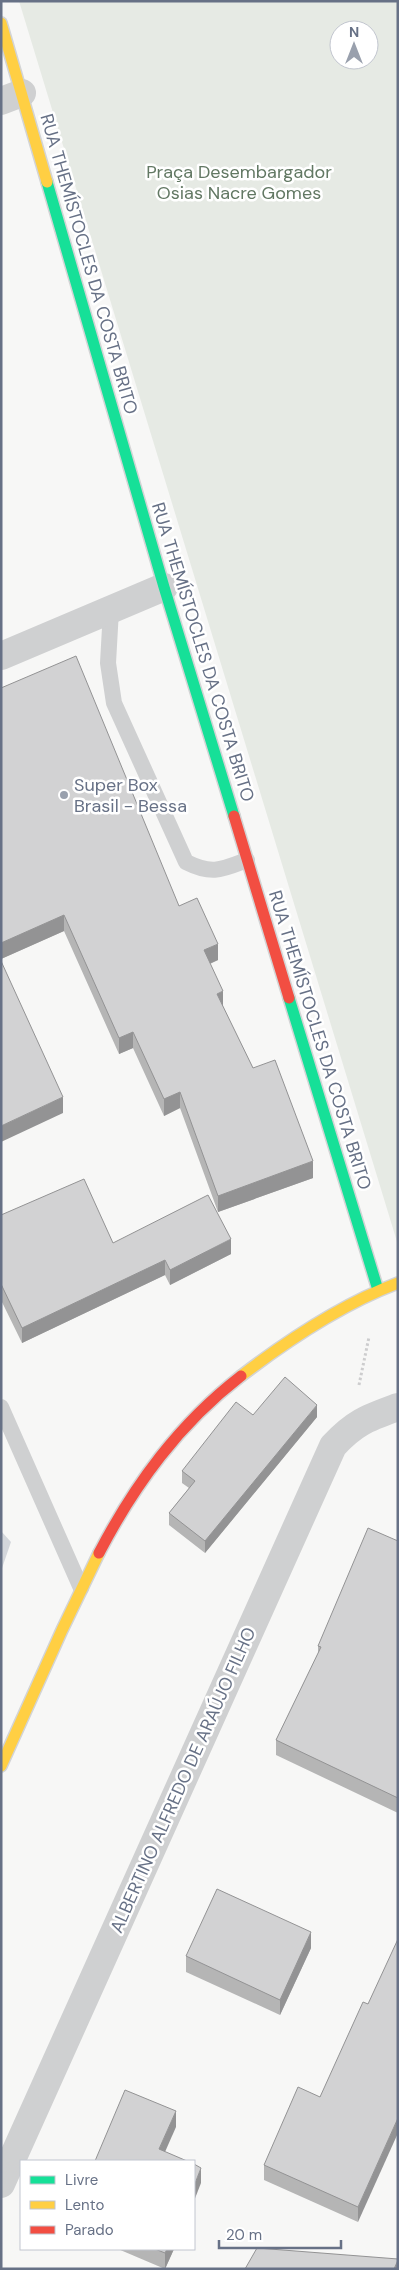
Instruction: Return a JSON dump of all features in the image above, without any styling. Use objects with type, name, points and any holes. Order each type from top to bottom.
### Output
[{"type":"street","name":"RUA THEMÍSTOCLES DA COSTA BRITO","points":[[1,22],[11,97],[164,586],[378,1290]]},
{"type":"street","points":[[1,656],[164,586]]},
{"type":"street","points":[[1,1766],[81,1588],[117,1519],[144,1476],[199,1412],[242,1375],[283,1346],[378,1290],[398,1283]]},
{"type":"street","name":"ALBERTINO ALFREDO DE ARAÚJO FILHO","points":[[1,2184],[333,1446],[351,1427],[398,1406]]},
{"type":"lane","points":[[111,610],[108,663],[114,703],[186,862],[203,870],[221,870],[247,860]]},
{"type":"lane","points":[[1,1407],[81,1588]]},
{"type":"path","points":[[351,1427],[378,1290]]},
{"type":"green space","name":"Praça Desembargador Osias Nacre Gomes","points":[[19,1],[398,1],[398,1245]]},
{"type":"shaded area","points":[[1,1531],[11,1542],[1,1571]]},
{"type":"building","points":[[76,656],[179,906],[197,898],[218,944],[204,950],[223,991],[217,994],[253,1068],[275,1060],[313,1161],[218,1196],[180,1092],[164,1099],[133,1032],[119,1038],[64,915],[1,943],[1,688]]},
{"type":"building","points":[[1,961],[63,1097],[1,1126]]},
{"type":"building","points":[[84,1179],[113,1243],[208,1195],[231,1239],[170,1270],[165,1260],[22,1328],[1,1284],[1,1215]]},
{"type":"building","points":[[285,1377],[317,1405],[205,1541],[169,1513],[195,1481],[182,1471],[236,1402],[253,1415]]},
{"type":"building","points":[[368,1528],[398,1541],[398,1798],[276,1740],[321,1647],[318,1646]]},
{"type":"building","points":[[217,1889],[311,1932],[280,2000],[186,1956]]},
{"type":"building","points":[[398,1939],[398,2118],[358,2207],[264,2165],[298,2087],[320,2097],[363,2002],[368,2004]]},
{"type":"building","points":[[125,2090],[176,2111],[159,2149],[185,2160],[95,2160]]},
{"type":"building","points":[[195,2165],[201,2168],[195,2183]]},
{"type":"building","points":[[257,2248],[398,2260],[394,2269],[245,2269]]},
{"type":"traffic: fast","points":[[47,182],[164,587],[234,816]]},
{"type":"traffic: fast","points":[[289,998],[378,1290]]},
{"type":"traffic: slow","points":[[1,23],[47,182]]},
{"type":"traffic: slow","points":[[241,1376],[277,1349],[336,1312],[398,1283]]},
{"type":"traffic: slow","points":[[1,1766],[99,1553]]},
{"type":"traffic: jam","points":[[234,816],[289,998]]},
{"type":"traffic: jam","points":[[99,1553],[143,1479],[160,1457],[198,1414],[241,1376]]},
{"type":"place","name":"Super Box Brasil - Bessa","points":[[64,795]]}]
